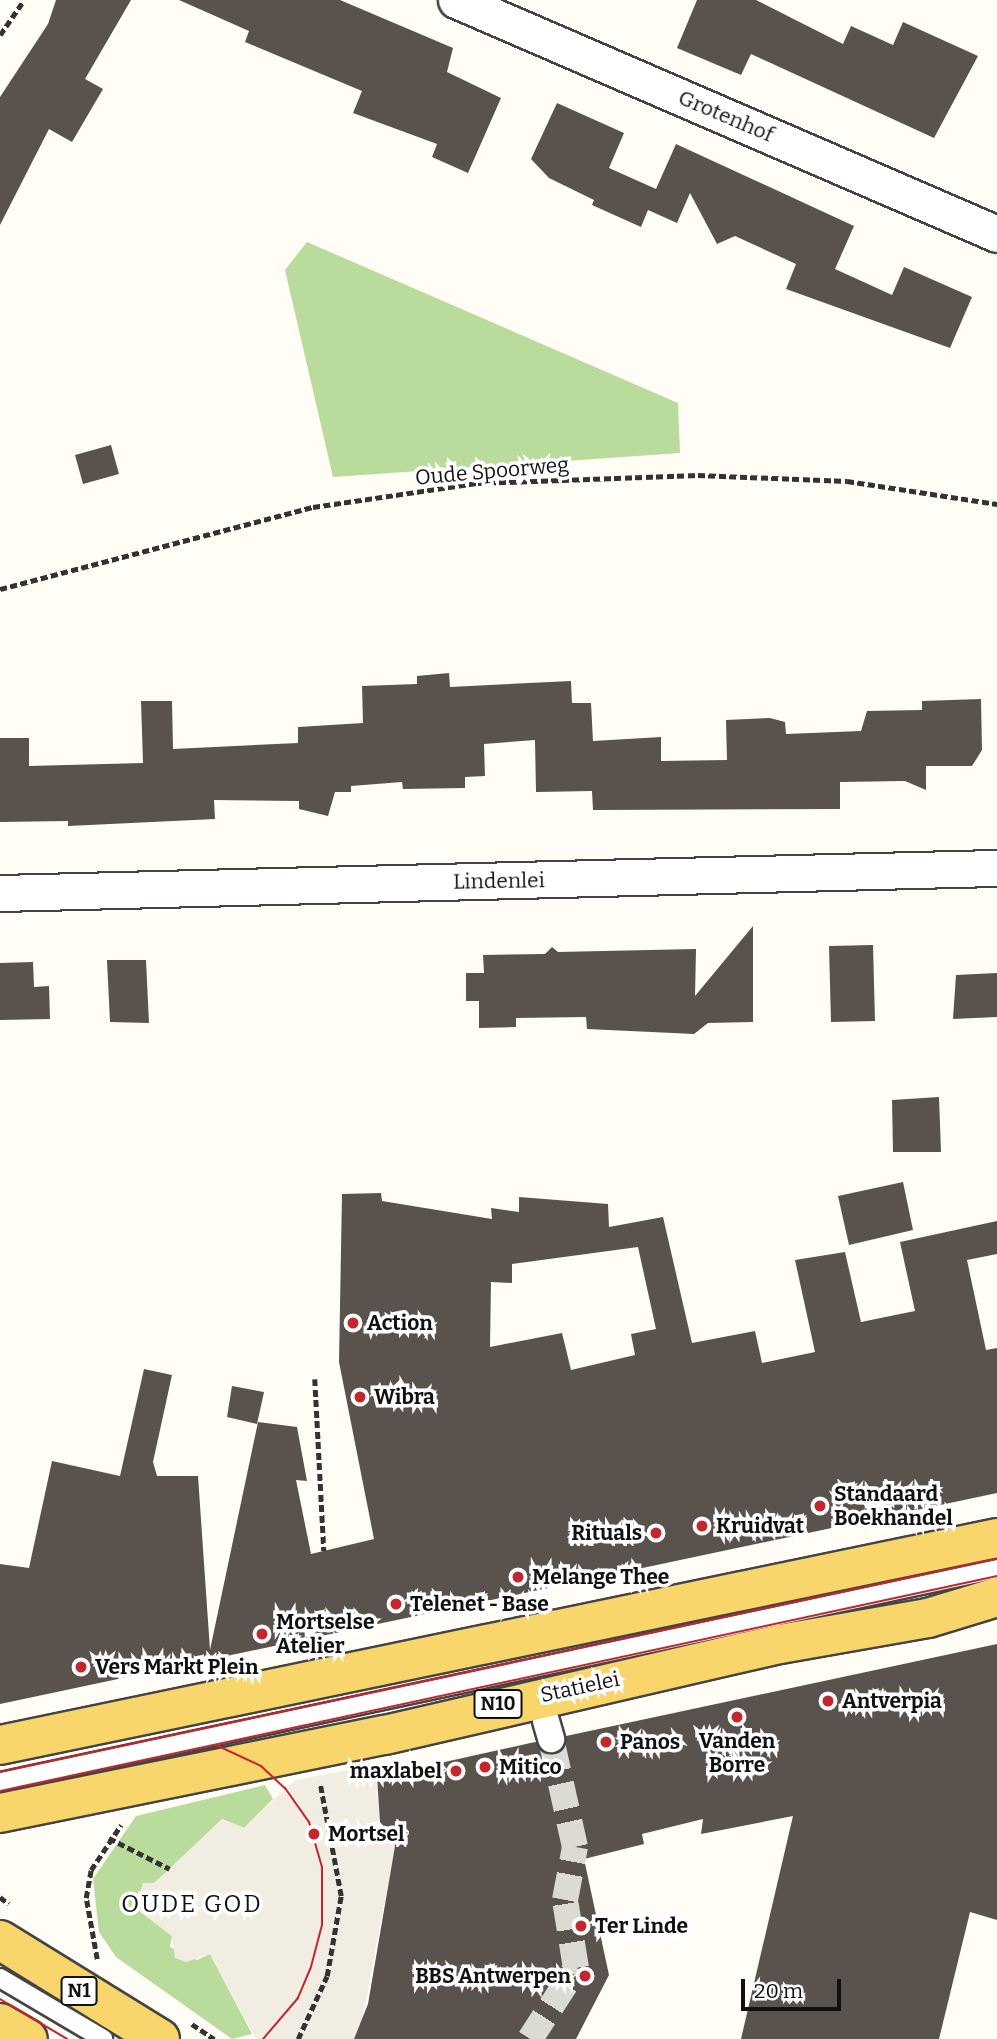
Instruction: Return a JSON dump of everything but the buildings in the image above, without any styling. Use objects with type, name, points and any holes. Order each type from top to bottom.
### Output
[{"type":"main road","points":[[0,1745],[997,1538]]},
{"type":"main road","name":"Statielei","points":[[0,1813],[385,1735],[780,1643],[928,1618],[997,1597]]},
{"type":"main road","name":"N1","points":[[0,1940],[160,2039]]},
{"type":"main road","points":[[0,2023],[28,2039]]},
{"type":"street","name":"Grotenhof","points":[[456,0],[997,234]]},
{"type":"street","name":"Lindenlei","points":[[0,893],[997,869]]},
{"type":"lane","points":[[0,1782],[997,1569]]},
{"type":"lane","points":[[0,1978],[103,2039]]},
{"type":"path","points":[[0,35],[24,0]]},
{"type":"path","name":"Oude Spoorweg","points":[[0,589],[313,507],[478,483],[711,476],[847,481],[997,504]]},
{"type":"path","points":[[315,1379],[324,1551]]},
{"type":"path","points":[[298,2039],[327,1976],[341,1896],[318,1776]]},
{"type":"path","points":[[98,1963],[86,1898],[91,1870],[109,1838],[128,1817]]},
{"type":"path","points":[[109,1838],[170,1869]]},
{"type":"green space","points":[[307,242],[678,403],[680,453],[333,477],[285,270]]},
{"type":"green space","points":[[265,1785],[273,1799],[244,1828],[222,1819],[136,1908],[172,1936],[170,1947],[197,1960],[210,1954],[252,2034],[232,2039],[116,1957],[99,1932],[93,1879],[136,1816]]},
{"type":"shaded area","points":[[375,1765],[381,1836],[392,1837],[395,1846],[360,2032],[354,2039],[256,2039],[210,1954],[186,1962],[175,1958],[172,1936],[135,1908],[143,1883],[154,1883],[222,1819],[244,1828],[295,1780]]},
{"type":"tunnel","points":[[530,2039],[576,1968],[565,1900],[575,1847],[551,1739]]},
{"type":"tram line","points":[[0,1772],[997,1559]]},
{"type":"tram line","points":[[0,1791],[997,1576]]},
{"type":"tram line","points":[[216,1745],[261,1766],[285,1788],[309,1822],[322,1867],[322,1925],[311,1967],[298,1998],[263,2039]]},
{"type":"tram line","points":[[0,1999],[67,2039]]},
{"type":"place","name":"Action","points":[[353,1323]]},
{"type":"place","name":"Wibra","points":[[360,1397]]},
{"type":"place","name":"Standaard Boekhandel","points":[[820,1506]]},
{"type":"place","name":"Kruidvat","points":[[702,1526]]},
{"type":"place","name":"Rituals","points":[[656,1533]]},
{"type":"place","name":"Melange Thee","points":[[518,1577]]},
{"type":"place","name":"Telenet - Base","points":[[396,1604]]},
{"type":"place","name":"Mortselse Atelier","points":[[262,1634]]},
{"type":"place","name":"Vers Markt Plein","points":[[81,1667]]},
{"type":"place","name":"Antverpia","points":[[828,1701]]},
{"type":"place","name":"Vanden Borre","points":[[737,1717]]},
{"type":"place","name":"Panos","points":[[606,1742]]},
{"type":"place","name":"Mitico","points":[[485,1767]]},
{"type":"place","name":"maxlabel","points":[[456,1771]]},
{"type":"place","name":"Mortsel","points":[[314,1834]]},
{"type":"place","name":"Ter Linde","points":[[581,1926]]},
{"type":"place","name":"BBS Antwerpen","points":[[585,1976]]},
{"type":"district","name":"OUDE GOD","points":[[192,1905]]}]
